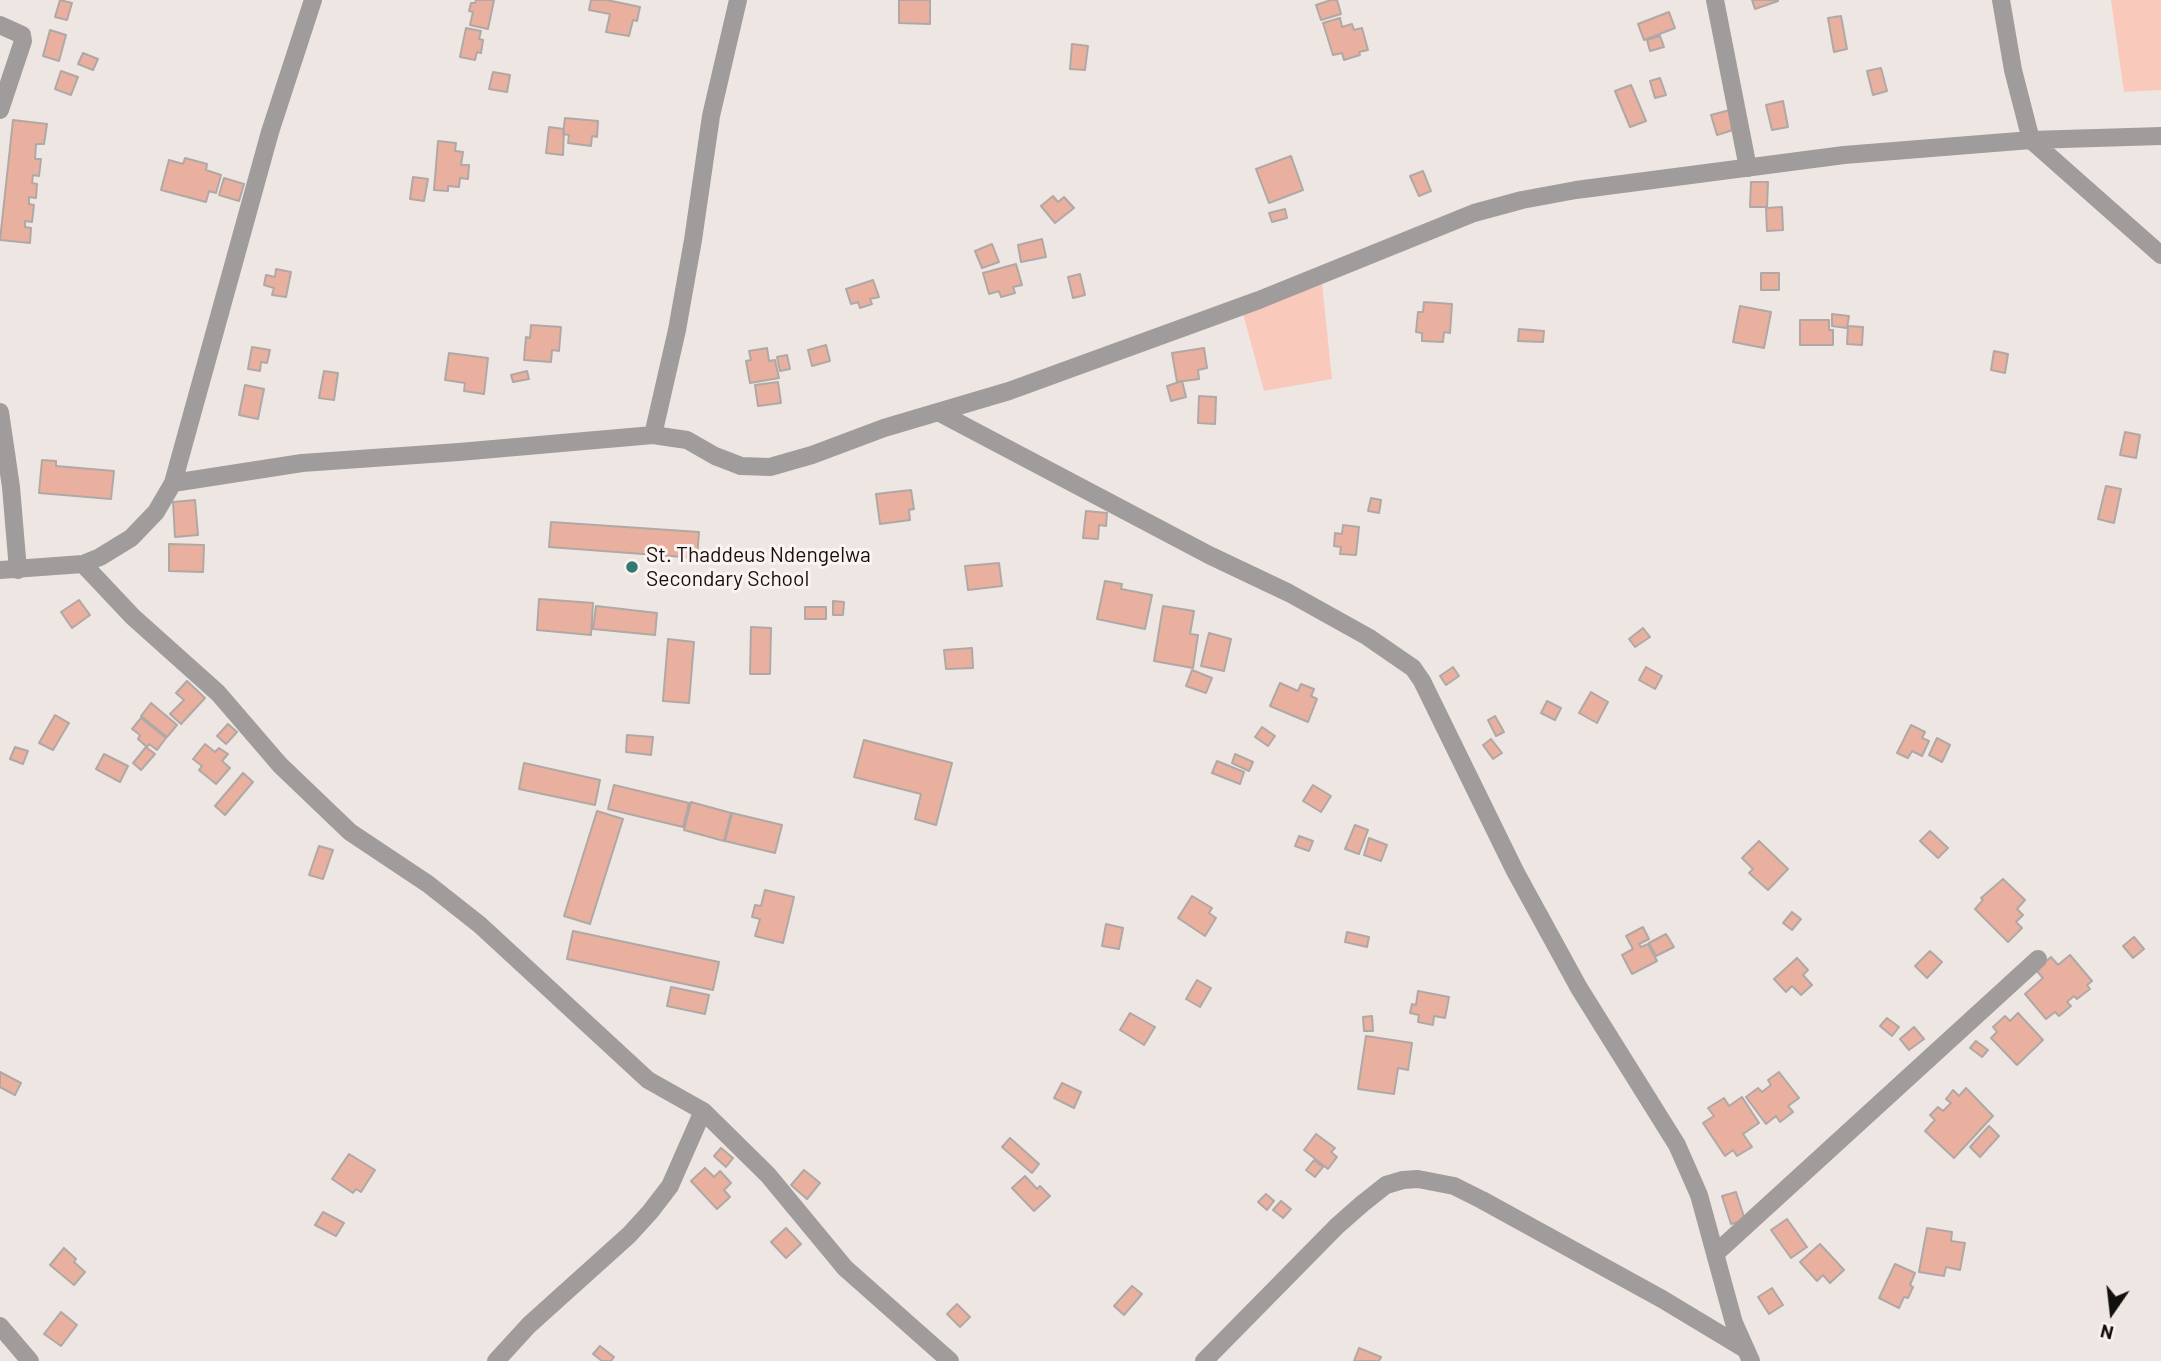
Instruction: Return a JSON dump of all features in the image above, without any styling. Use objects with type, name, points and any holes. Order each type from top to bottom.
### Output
[{"type":"street","points":[[0,412],[11,487],[9,570],[83,564],[131,538],[156,512],[173,483],[270,132],[313,0]]},
{"type":"street","points":[[653,435],[691,253],[711,116],[738,0]]},
{"type":"street","points":[[1715,0],[1748,168]]},
{"type":"street","points":[[2001,0],[2013,69],[2031,140],[2161,255]]},
{"type":"street","points":[[0,24],[22,35],[23,41],[0,110]]},
{"type":"street","points":[[173,483],[302,463],[653,435],[687,440],[741,467],[770,467],[812,455],[884,428],[1009,391],[1259,300],[1474,213],[1522,200],[1576,190],[1844,155],[2031,140],[2161,136]]},
{"type":"street","points":[[940,413],[1209,555],[1289,593],[1386,648],[1413,668],[1422,681],[1515,871],[1579,988],[1677,1145],[1699,1195],[1734,1323],[1748,1355]]},
{"type":"street","points":[[83,564],[133,617],[218,693],[280,765],[350,832],[428,884],[480,926],[648,1080],[703,1111],[768,1175],[845,1268],[950,1361]]},
{"type":"street","points":[[1716,1252],[2038,959]]},
{"type":"street","points":[[496,1361],[529,1325],[629,1235],[650,1212],[670,1185],[703,1111]]},
{"type":"street","points":[[1204,1361],[1336,1226],[1386,1185],[1418,1179],[1454,1186],[1482,1200],[1662,1299],[1748,1355]]},
{"type":"street","points":[[0,1326],[30,1361]]},
{"type":"shaded area","points":[[2111,0],[2161,0],[2161,90],[2124,92]]},
{"type":"shaded area","points":[[1322,283],[1332,379],[1264,391],[1243,314]]},
{"type":"building","points":[[60,0],[72,3],[67,20],[55,17]]},
{"type":"building","points":[[476,0],[494,0],[488,29],[470,25],[473,12],[469,11],[471,3]]},
{"type":"building","points":[[591,0],[607,0],[640,7],[637,21],[633,20],[629,36],[606,32],[610,14],[589,10]]},
{"type":"building","points":[[899,0],[930,0],[930,24],[899,23]]},
{"type":"building","points":[[1337,0],[1341,14],[1321,20],[1316,5]]},
{"type":"building","points":[[1752,0],[1778,0],[1778,1],[1755,9]]},
{"type":"building","points":[[1669,12],[1675,28],[1644,40],[1638,24]]},
{"type":"building","points":[[1841,16],[1847,49],[1834,52],[1828,18]]},
{"type":"building","points":[[1340,18],[1342,27],[1352,24],[1354,30],[1362,28],[1368,50],[1344,60],[1342,53],[1333,55],[1323,23]]},
{"type":"building","points":[[466,28],[481,31],[481,53],[477,52],[475,60],[460,57]]},
{"type":"building","points":[[50,30],[66,35],[59,61],[43,56]]},
{"type":"building","points":[[1660,36],[1664,47],[1650,51],[1647,40]]},
{"type":"building","points":[[1072,44],[1088,46],[1085,70],[1070,69]]},
{"type":"building","points":[[83,53],[98,59],[93,70],[78,64]]},
{"type":"building","points":[[1881,68],[1887,91],[1873,95],[1867,71]]},
{"type":"building","points":[[61,71],[78,77],[71,95],[55,89]]},
{"type":"building","points":[[493,72],[510,75],[507,92],[489,89]]},
{"type":"building","points":[[1660,78],[1666,95],[1655,98],[1650,81]]},
{"type":"building","points":[[1631,85],[1646,121],[1630,127],[1615,91]]},
{"type":"building","points":[[1783,101],[1788,127],[1772,130],[1766,105]]},
{"type":"building","points":[[1730,110],[1736,129],[1717,135],[1711,115]]},
{"type":"building","points":[[565,118],[598,121],[597,137],[592,136],[591,146],[568,143],[569,135],[563,134]]},
{"type":"building","points":[[13,120],[47,124],[44,144],[36,144],[35,159],[41,159],[39,176],[33,175],[32,183],[37,184],[36,198],[29,197],[29,204],[34,205],[32,222],[25,221],[25,227],[31,228],[30,243],[0,240]]},
{"type":"building","points":[[549,127],[564,129],[563,155],[546,153]]},
{"type":"building","points":[[438,141],[456,143],[455,151],[463,152],[461,165],[469,165],[468,179],[460,178],[459,187],[448,186],[448,191],[434,190]]},
{"type":"building","points":[[1291,156],[1303,190],[1269,203],[1256,169]]},
{"type":"building","points":[[185,158],[207,164],[206,170],[221,175],[216,193],[209,191],[206,202],[161,190],[169,160],[183,164]]},
{"type":"building","points":[[1423,171],[1431,191],[1419,196],[1410,176]]},
{"type":"building","points":[[413,177],[428,179],[424,201],[410,199]]},
{"type":"building","points":[[224,178],[244,184],[239,201],[219,195]]},
{"type":"building","points":[[1751,182],[1768,182],[1767,207],[1750,207]]},
{"type":"building","points":[[1053,196],[1058,202],[1064,197],[1074,208],[1055,223],[1041,206]]},
{"type":"building","points":[[1782,207],[1783,230],[1767,231],[1766,208]]},
{"type":"building","points":[[1285,209],[1287,218],[1272,222],[1269,213]]},
{"type":"building","points":[[1042,239],[1046,257],[1021,262],[1018,245]]},
{"type":"building","points":[[992,244],[999,262],[982,268],[975,251]]},
{"type":"building","points":[[1016,264],[1022,285],[1013,287],[1015,293],[1001,297],[999,291],[989,294],[983,273]]},
{"type":"building","points":[[276,269],[291,272],[286,297],[272,295],[274,288],[264,285],[266,275],[275,277]]},
{"type":"building","points":[[1761,273],[1779,273],[1779,290],[1761,290]]},
{"type":"building","points":[[1080,274],[1085,295],[1073,298],[1068,277]]},
{"type":"building","points":[[873,280],[879,297],[870,299],[872,304],[860,308],[858,302],[851,304],[846,289]]},
{"type":"building","points":[[1424,302],[1452,304],[1450,333],[1444,332],[1443,342],[1422,341],[1422,333],[1416,332],[1418,312],[1423,312]]},
{"type":"building","points":[[1740,306],[1771,312],[1764,348],[1733,342]]},
{"type":"building","points":[[1832,314],[1849,316],[1847,328],[1832,326]]},
{"type":"building","points":[[1800,320],[1829,320],[1829,330],[1833,330],[1833,345],[1800,345]]},
{"type":"building","points":[[531,325],[561,327],[559,351],[552,350],[551,362],[524,360],[526,337],[530,338]]},
{"type":"building","points":[[1848,326],[1863,327],[1862,345],[1847,344]]},
{"type":"building","points":[[1519,329],[1544,331],[1543,342],[1518,341]]},
{"type":"building","points":[[826,345],[830,361],[812,366],[808,350]]},
{"type":"building","points":[[252,347],[270,350],[267,363],[261,362],[260,371],[248,369]]},
{"type":"building","points":[[767,348],[769,361],[775,360],[779,378],[750,383],[746,361],[751,360],[749,351]]},
{"type":"building","points":[[1204,348],[1207,368],[1198,370],[1199,379],[1177,382],[1172,353]]},
{"type":"building","points":[[1994,351],[2008,354],[2005,373],[1991,370]]},
{"type":"building","points":[[449,353],[488,358],[484,394],[464,391],[465,383],[445,380]]},
{"type":"building","points":[[787,355],[790,369],[780,371],[777,357]]},
{"type":"building","points":[[324,371],[338,373],[334,400],[319,398]]},
{"type":"building","points":[[527,371],[529,379],[513,382],[511,375]]},
{"type":"building","points":[[1182,381],[1186,397],[1171,401],[1167,386]]},
{"type":"building","points":[[778,382],[781,403],[758,406],[755,385]]},
{"type":"building","points":[[245,385],[264,389],[258,419],[239,415]]},
{"type":"building","points":[[1199,396],[1216,397],[1215,424],[1198,423]]},
{"type":"building","points":[[2125,432],[2140,435],[2136,458],[2120,455]]},
{"type":"building","points":[[42,460],[56,461],[56,466],[114,471],[111,499],[39,493]]},
{"type":"building","points":[[2106,486],[2121,489],[2114,523],[2098,519]]},
{"type":"building","points":[[911,490],[914,509],[909,510],[910,520],[880,524],[876,494]]},
{"type":"building","points":[[1371,498],[1381,500],[1379,513],[1368,511]]},
{"type":"building","points":[[195,500],[198,535],[175,537],[173,502]]},
{"type":"building","points":[[1086,511],[1107,513],[1106,526],[1099,525],[1098,539],[1083,538]]},
{"type":"building","points":[[551,522],[699,532],[697,558],[549,547]]},
{"type":"building","points":[[1343,525],[1359,527],[1356,555],[1340,554],[1341,547],[1334,546],[1335,533],[1342,534]]},
{"type":"building","points":[[169,544],[204,545],[203,572],[169,571]]},
{"type":"building","points":[[999,563],[1002,586],[968,590],[965,566]]},
{"type":"building","points":[[1105,581],[1122,584],[1121,589],[1152,595],[1145,629],[1097,619]]},
{"type":"building","points":[[539,599],[593,603],[591,635],[537,630]]},
{"type":"building","points":[[79,600],[90,615],[72,628],[61,612]]},
{"type":"building","points":[[833,601],[844,602],[843,615],[833,615]]},
{"type":"building","points":[[596,606],[657,613],[655,635],[593,629]]},
{"type":"building","points":[[1163,606],[1194,611],[1190,634],[1198,635],[1193,668],[1154,661]]},
{"type":"building","points":[[805,607],[826,607],[826,619],[805,619]]},
{"type":"building","points":[[751,627],[771,628],[770,674],[750,674]]},
{"type":"building","points":[[1643,628],[1650,637],[1635,647],[1629,639]]},
{"type":"building","points":[[1209,633],[1231,639],[1224,671],[1201,666]]},
{"type":"building","points":[[668,639],[694,642],[689,703],[663,701]]},
{"type":"building","points":[[972,648],[973,668],[946,669],[944,650]]},
{"type":"building","points":[[1453,667],[1459,676],[1446,685],[1440,676]]},
{"type":"building","points":[[1646,667],[1662,676],[1655,689],[1639,680]]},
{"type":"building","points":[[1192,670],[1212,678],[1206,693],[1186,686]]},
{"type":"building","points":[[187,681],[205,698],[181,724],[170,714],[184,700],[176,693]]},
{"type":"building","points":[[1280,683],[1298,691],[1301,684],[1314,689],[1311,696],[1317,699],[1308,722],[1270,706]]},
{"type":"building","points":[[1591,692],[1608,702],[1597,723],[1579,713]]},
{"type":"building","points":[[1547,701],[1561,708],[1555,720],[1541,713]]},
{"type":"building","points":[[151,703],[177,725],[167,737],[141,716]]},
{"type":"building","points":[[55,715],[69,723],[53,750],[39,743]]},
{"type":"building","points":[[1495,716],[1504,732],[1496,736],[1488,720]]},
{"type":"building","points":[[141,718],[166,738],[157,750],[149,744],[147,747],[138,739],[140,735],[132,729]]},
{"type":"building","points":[[228,724],[237,732],[226,744],[217,736]]},
{"type":"building","points":[[1911,725],[1925,732],[1922,738],[1929,741],[1922,756],[1912,751],[1908,758],[1897,753]]},
{"type":"building","points":[[1262,727],[1275,736],[1268,746],[1255,737]]},
{"type":"building","points":[[627,735],[653,737],[651,755],[626,752]]},
{"type":"building","points":[[1937,738],[1950,745],[1942,762],[1929,755]]},
{"type":"building","points":[[1491,739],[1502,753],[1493,759],[1483,745]]},
{"type":"building","points":[[864,740],[952,763],[936,825],[915,819],[921,794],[854,777]]},
{"type":"building","points":[[205,744],[215,752],[219,748],[228,754],[222,761],[230,768],[216,784],[199,770],[202,766],[193,759]]},
{"type":"building","points":[[15,747],[28,751],[23,764],[10,759]]},
{"type":"building","points":[[146,747],[155,754],[141,770],[133,763]]},
{"type":"building","points":[[104,754],[128,766],[120,782],[96,769]]},
{"type":"building","points":[[1235,754],[1253,762],[1249,771],[1232,763]]},
{"type":"building","points":[[1217,761],[1244,772],[1240,784],[1212,773]]},
{"type":"building","points":[[524,763],[600,780],[595,805],[519,789]]},
{"type":"building","points":[[243,773],[253,782],[225,815],[215,806]]},
{"type":"building","points":[[614,785],[689,803],[683,827],[608,809]]},
{"type":"building","points":[[1313,785],[1331,796],[1321,812],[1303,801]]},
{"type":"building","points":[[691,802],[731,813],[724,841],[684,830]]},
{"type":"building","points":[[597,811],[623,819],[590,924],[564,916]]},
{"type":"building","points":[[732,813],[782,825],[775,853],[725,841]]},
{"type":"building","points":[[1355,825],[1368,830],[1359,854],[1345,849]]},
{"type":"building","points":[[1930,831],[1948,848],[1938,858],[1920,841]]},
{"type":"building","points":[[1299,836],[1313,841],[1309,851],[1295,846]]},
{"type":"building","points":[[1369,838],[1387,845],[1381,861],[1364,855]]},
{"type":"building","points":[[1759,841],[1788,869],[1768,890],[1749,873],[1753,869],[1742,858]]},
{"type":"building","points":[[319,846],[333,850],[323,879],[309,875]]},
{"type":"building","points":[[2003,879],[2025,900],[2017,909],[2023,915],[2016,922],[2022,928],[2008,942],[1975,909],[1983,900],[1981,898]]},
{"type":"building","points":[[765,890],[794,897],[783,943],[755,936],[760,919],[752,917],[755,905],[761,906]]},
{"type":"building","points":[[1192,896],[1212,908],[1209,913],[1216,918],[1205,936],[1178,918]]},
{"type":"building","points":[[1792,912],[1801,919],[1792,930],[1783,923]]},
{"type":"building","points":[[1106,924],[1123,928],[1119,949],[1102,946]]},
{"type":"building","points":[[1643,927],[1649,939],[1639,944],[1641,947],[1648,944],[1657,961],[1632,974],[1622,955],[1633,949],[1626,936]]},
{"type":"building","points":[[573,931],[719,962],[713,990],[567,959]]},
{"type":"building","points":[[1347,932],[1369,937],[1367,947],[1345,942]]},
{"type":"building","points":[[1666,934],[1674,947],[1656,956],[1649,943]]},
{"type":"building","points":[[2134,937],[2144,949],[2133,958],[2123,946]]},
{"type":"building","points":[[1930,951],[1942,962],[1927,978],[1915,966]]},
{"type":"building","points":[[2070,955],[2092,981],[2087,985],[2090,989],[2077,999],[2074,996],[2067,1002],[2071,1006],[2059,1016],[2055,1012],[2046,1019],[2025,994],[2043,978],[2036,970],[2051,957],[2058,965]]},
{"type":"building","points":[[1797,958],[1808,970],[1803,975],[1812,985],[1801,995],[1792,986],[1786,992],[1774,979]]},
{"type":"building","points":[[1197,980],[1211,988],[1200,1007],[1186,999]]},
{"type":"building","points":[[671,987],[709,995],[705,1014],[667,1006]]},
{"type":"building","points":[[1418,991],[1449,997],[1445,1018],[1434,1016],[1433,1025],[1418,1022],[1419,1015],[1410,1013],[1412,1004],[1416,1005]]},
{"type":"building","points":[[1130,1013],[1155,1027],[1144,1045],[1120,1030]]},
{"type":"building","points":[[2018,1013],[2043,1040],[2017,1065],[1991,1038],[1997,1032],[1993,1027],[2005,1016],[2010,1021]]},
{"type":"building","points":[[1372,1016],[1373,1031],[1364,1031],[1363,1017]]},
{"type":"building","points":[[1887,1018],[1899,1027],[1892,1036],[1880,1026]]},
{"type":"building","points":[[1914,1027],[1924,1039],[1909,1050],[1900,1039]]},
{"type":"building","points":[[1366,1036],[1412,1043],[1408,1070],[1398,1068],[1394,1094],[1358,1089]]},
{"type":"building","points":[[1976,1041],[1988,1050],[1982,1057],[1970,1048]]},
{"type":"building","points":[[0,1072],[21,1083],[15,1095],[0,1087]]},
{"type":"building","points":[[1779,1072],[1799,1098],[1788,1106],[1793,1112],[1780,1122],[1776,1116],[1766,1124],[1746,1097],[1758,1088],[1762,1092],[1771,1085],[1768,1080]]},
{"type":"building","points":[[1062,1083],[1081,1092],[1074,1108],[1054,1098]]},
{"type":"building","points":[[1966,1088],[1993,1116],[1954,1158],[1925,1131],[1935,1120],[1930,1115],[1938,1107],[1943,1111],[1951,1103],[1946,1099],[1953,1090],[1959,1096]]},
{"type":"building","points":[[1742,1097],[1759,1123],[1743,1134],[1752,1147],[1737,1156],[1733,1150],[1725,1156],[1703,1123],[1714,1116],[1708,1108],[1724,1098],[1729,1106]]},
{"type":"building","points":[[1989,1126],[1999,1136],[1980,1157],[1970,1147]]},
{"type":"building","points":[[1316,1134],[1335,1148],[1331,1152],[1337,1157],[1328,1169],[1304,1150]]},
{"type":"building","points":[[1010,1138],[1039,1164],[1032,1173],[1002,1147]]},
{"type":"building","points":[[721,1148],[733,1158],[726,1167],[714,1156]]},
{"type":"building","points":[[349,1154],[375,1170],[361,1192],[356,1189],[353,1193],[332,1179]]},
{"type":"building","points":[[1314,1160],[1323,1167],[1315,1177],[1306,1170]]},
{"type":"building","points":[[705,1168],[714,1177],[720,1171],[731,1183],[724,1190],[730,1197],[717,1209],[691,1181]]},
{"type":"building","points":[[804,1170],[820,1183],[807,1199],[791,1185]]},
{"type":"building","points":[[1025,1176],[1037,1189],[1040,1186],[1050,1196],[1034,1211],[1012,1188]]},
{"type":"building","points":[[1736,1192],[1745,1220],[1731,1224],[1722,1196]]},
{"type":"building","points":[[1266,1194],[1274,1201],[1267,1210],[1258,1202]]},
{"type":"building","points":[[1281,1201],[1291,1209],[1283,1218],[1273,1210]]},
{"type":"building","points":[[323,1212],[344,1223],[336,1236],[315,1225]]},
{"type":"building","points":[[1787,1219],[1807,1247],[1791,1258],[1771,1230]]},
{"type":"building","points":[[786,1228],[801,1244],[786,1258],[771,1242]]},
{"type":"building","points":[[1927,1228],[1952,1232],[1951,1241],[1965,1243],[1960,1270],[1946,1267],[1944,1276],[1919,1272]]},
{"type":"building","points":[[1820,1244],[1844,1270],[1830,1283],[1823,1275],[1817,1281],[1800,1262]]},
{"type":"building","points":[[64,1248],[85,1272],[74,1285],[50,1265]]},
{"type":"building","points":[[1895,1264],[1915,1273],[1908,1298],[1904,1297],[1899,1308],[1879,1298]]},
{"type":"building","points":[[1132,1286],[1142,1294],[1124,1315],[1114,1306]]},
{"type":"building","points":[[1772,1288],[1783,1305],[1769,1314],[1758,1297]]},
{"type":"building","points":[[957,1304],[970,1317],[960,1327],[947,1314]]},
{"type":"building","points":[[61,1312],[77,1325],[61,1346],[44,1334]]},
{"type":"building","points":[[600,1346],[614,1357],[611,1361],[602,1361],[593,1354]]},
{"type":"building","points":[[1359,1348],[1381,1357],[1379,1361],[1354,1361]]},
{"type":"place","name":"St. Thaddeus Ndengelwa Secondary School","points":[[632,567]]}]
